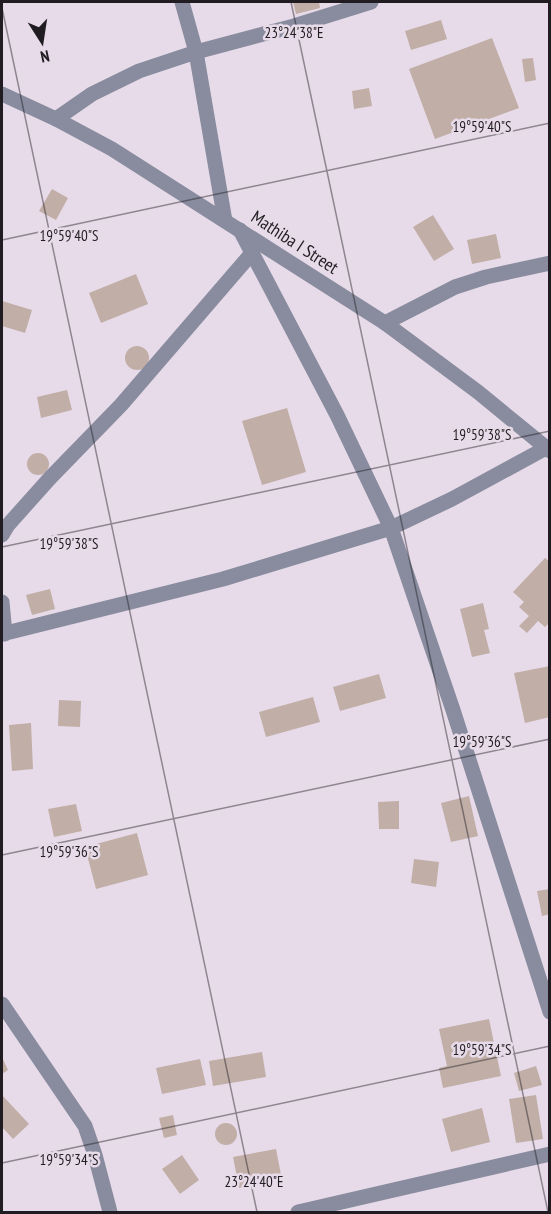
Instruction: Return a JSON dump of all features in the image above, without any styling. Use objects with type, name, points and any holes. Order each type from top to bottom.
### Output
[{"type":"street","points":[[182,2],[196,52],[225,221]]},
{"type":"street","points":[[56,119],[92,94],[139,71],[196,52],[294,26],[371,2]]},
{"type":"street","name":"Mathiba I Street","points":[[2,94],[112,149],[385,323],[478,392],[548,450]]},
{"type":"street","points":[[240,230],[337,415],[391,528],[453,710],[549,1012]]},
{"type":"street","points":[[2,535],[8,525],[50,478],[121,405],[252,253]]},
{"type":"street","points":[[385,323],[455,287],[486,277],[549,263]]},
{"type":"street","points":[[2,602],[3,634],[223,579],[391,528],[548,450]]},
{"type":"street","points":[[2,1004],[85,1126],[110,1212]]},
{"type":"street","points":[[298,1212],[549,1155]]},
{"type":"building","points":[[293,2],[319,2],[320,8],[296,14]]},
{"type":"building","points":[[441,20],[447,39],[411,50],[405,31]]},
{"type":"building","points":[[492,38],[519,108],[435,139],[409,69]]},
{"type":"building","points":[[533,58],[536,80],[525,82],[522,59]]},
{"type":"building","points":[[369,88],[372,106],[354,109],[352,91]]},
{"type":"building","points":[[52,189],[68,198],[56,220],[39,211]]},
{"type":"building","points":[[433,215],[454,249],[434,261],[413,227]]},
{"type":"building","points":[[496,234],[501,258],[472,264],[467,240]]},
{"type":"building","points":[[136,274],[148,304],[101,323],[89,293]]},
{"type":"building","points":[[2,301],[32,310],[25,333],[2,326]]},
{"type":"building","points":[[137,346],[146,349],[149,358],[146,367],[137,370],[128,367],[125,358],[128,349]]},
{"type":"building","points":[[67,390],[72,410],[41,418],[37,397]]},
{"type":"building","points":[[287,408],[306,472],[262,485],[242,421]]},
{"type":"building","points":[[38,453],[46,456],[49,464],[46,472],[38,475],[30,472],[27,464],[30,456]]},
{"type":"building","points":[[545,558],[550,562],[550,622],[545,627],[538,621],[527,633],[519,626],[529,616],[519,607],[524,602],[513,592]]},
{"type":"building","points":[[50,589],[55,609],[32,615],[26,595]]},
{"type":"building","points":[[483,603],[489,629],[484,630],[490,653],[472,657],[460,609]]},
{"type":"building","points":[[550,666],[550,717],[525,723],[514,673]]},
{"type":"building","points":[[379,674],[386,698],[340,711],[333,687]]},
{"type":"building","points":[[313,697],[320,722],[266,737],[259,712]]},
{"type":"building","points":[[59,700],[81,701],[80,727],[58,726]]},
{"type":"building","points":[[31,723],[33,769],[12,771],[9,725]]},
{"type":"building","points":[[469,796],[478,836],[451,842],[441,803]]},
{"type":"building","points":[[399,801],[399,829],[379,829],[378,802]]},
{"type":"building","points":[[76,804],[82,831],[54,837],[48,809]]},
{"type":"building","points":[[137,833],[148,875],[96,889],[85,847]]},
{"type":"building","points":[[414,859],[439,862],[436,887],[411,883]]},
{"type":"building","points":[[550,889],[550,914],[542,916],[537,891]]},
{"type":"building","points":[[489,1019],[501,1076],[443,1088],[439,1068],[447,1066],[439,1029]]},
{"type":"building","points":[[262,1052],[266,1077],[213,1086],[209,1061]]},
{"type":"building","points":[[2,1057],[8,1070],[2,1074]]},
{"type":"building","points":[[200,1059],[206,1085],[162,1094],[156,1068]]},
{"type":"building","points":[[536,1066],[542,1085],[519,1091],[514,1073]]},
{"type":"building","points":[[2,1095],[29,1124],[13,1139],[2,1127]]},
{"type":"building","points":[[536,1095],[543,1139],[516,1143],[509,1099]]},
{"type":"building","points":[[482,1108],[490,1142],[451,1152],[442,1119]]},
{"type":"building","points":[[173,1115],[177,1135],[164,1138],[159,1118]]},
{"type":"building","points":[[226,1123],[234,1126],[237,1134],[234,1142],[226,1145],[218,1142],[215,1134],[218,1126]]},
{"type":"building","points":[[276,1149],[282,1180],[239,1188],[233,1157]]},
{"type":"building","points":[[182,1155],[199,1180],[180,1194],[162,1169]]}]
